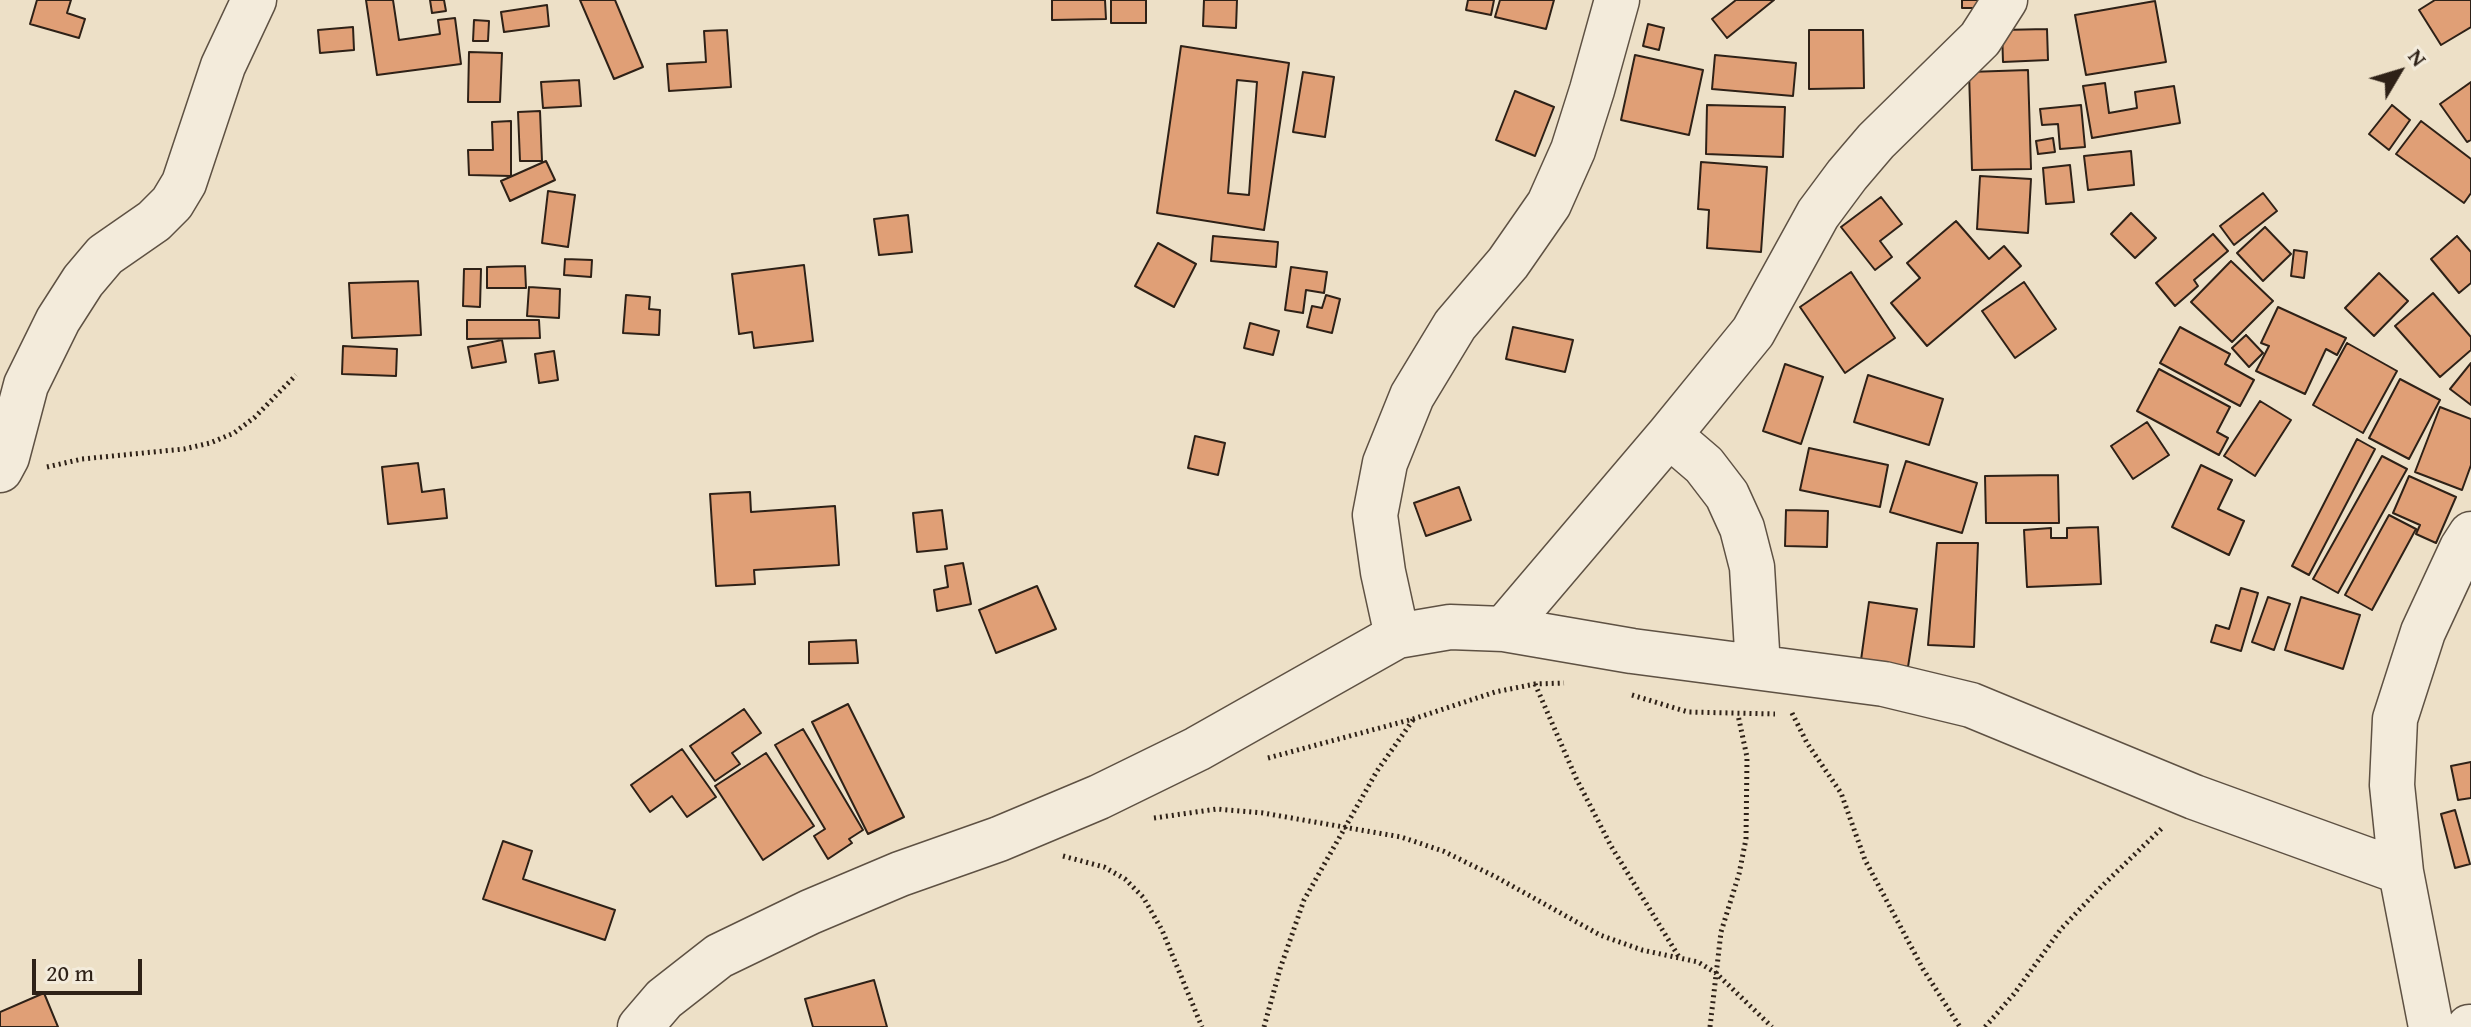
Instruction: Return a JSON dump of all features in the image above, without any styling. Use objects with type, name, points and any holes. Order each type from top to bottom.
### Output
[{"type":"street","points":[[18,470],[7,457],[26,385],[58,320],[105,255],[154,221],[172,203],[184,183],[223,66],[254,0]]},
{"type":"street","points":[[1397,636],[1375,515],[1385,463],[1412,396],[1455,325],[1508,263],[1549,204],[1573,150],[1617,0]]},
{"type":"street","points":[[1504,629],[1753,332],[1818,214],[1847,175],[1876,141],[1980,39],[2005,0]]},
{"type":"street","points":[[1669,435],[1704,465],[1727,495],[1742,528],[1752,567],[1758,667]]},
{"type":"street","points":[[2431,1027],[2401,872],[2392,785],[2395,719],[2423,632],[2471,534]]},
{"type":"street","points":[[640,1027],[664,999],[719,956],[810,912],[900,874],[999,839],[1099,797],[1197,749],[1397,636],[1450,627],[1504,629],[1632,651],[1884,684],[1971,705],[2194,797],[2401,872]]},
{"type":"path","points":[[18,470],[210,443],[234,433],[255,417],[296,375]]},
{"type":"path","points":[[1260,760],[1413,719],[1495,692],[1535,684],[1574,682]]},
{"type":"path","points":[[1535,684],[1576,778],[1611,846],[1679,957]]},
{"type":"path","points":[[1627,693],[1688,712],[1738,715],[1805,713]]},
{"type":"path","points":[[1792,713],[1807,743],[1841,793],[1865,860],[1923,969],[1960,1027]]},
{"type":"path","points":[[1710,1027],[1721,932],[1746,839],[1747,757],[1738,715]]},
{"type":"path","points":[[1264,1027],[1304,900],[1377,771],[1413,719]]},
{"type":"path","points":[[1985,1027],[2014,994],[2061,929],[2194,797]]},
{"type":"path","points":[[1140,822],[1217,809],[1263,813],[1401,837],[1443,851],[1496,877],[1600,935],[1642,950],[1698,962],[1716,973],[1772,1027]]},
{"type":"path","points":[[1049,853],[1104,867],[1125,879],[1143,897],[1162,930],[1202,1027]]},
{"type":"building","points":[[37,0],[71,0],[67,13],[85,19],[79,38],[30,24]]},
{"type":"building","points":[[366,0],[393,0],[399,40],[440,34],[438,20],[455,18],[461,64],[377,75]]},
{"type":"building","points":[[430,0],[444,0],[446,11],[432,13]]},
{"type":"building","points":[[580,0],[615,0],[643,67],[614,79]]},
{"type":"building","points":[[1052,0],[1105,0],[1106,19],[1052,20]]},
{"type":"building","points":[[1111,0],[1146,0],[1146,23],[1111,23]]},
{"type":"building","points":[[1204,0],[1237,0],[1236,28],[1203,26]]},
{"type":"building","points":[[1468,0],[1494,0],[1491,15],[1466,10]]},
{"type":"building","points":[[1500,0],[1554,0],[1546,29],[1495,17]]},
{"type":"building","points":[[1736,0],[1774,0],[1727,38],[1712,19]]},
{"type":"building","points":[[1962,0],[1984,0],[1984,8],[1962,8]]},
{"type":"building","points":[[2435,0],[2471,0],[2471,27],[2441,45],[2419,10]]},
{"type":"building","points":[[2155,1],[2166,62],[2086,75],[2075,15]]},
{"type":"building","points":[[547,5],[549,26],[504,32],[501,12]]},
{"type":"building","points":[[474,20],[489,21],[488,41],[473,41]]},
{"type":"building","points":[[1648,24],[1664,28],[1659,50],[1643,46]]},
{"type":"building","points":[[353,27],[354,50],[320,53],[318,30]]},
{"type":"building","points":[[2047,29],[2048,60],[2003,62],[2002,30]]},
{"type":"building","points":[[727,30],[731,87],[669,91],[667,64],[706,62],[704,31]]},
{"type":"building","points":[[1809,30],[1863,30],[1864,88],[1809,89]]},
{"type":"building","points":[[1181,46],[1289,63],[1264,230],[1157,213]],"holes":[[[1237,80],[1257,82],[1249,195],[1228,193]]]},
{"type":"building","points":[[469,52],[502,53],[500,102],[468,102]]},
{"type":"building","points":[[1635,55],[1703,70],[1689,135],[1621,120]]},
{"type":"building","points":[[1715,55],[1796,63],[1793,96],[1712,89]]},
{"type":"building","points":[[2028,70],[2031,169],[1972,170],[1969,72]]},
{"type":"building","points":[[1303,72],[1334,77],[1325,137],[1293,132]]},
{"type":"building","points":[[579,80],[581,106],[543,108],[541,82]]},
{"type":"building","points":[[2471,82],[2471,140],[2467,142],[2440,104]]},
{"type":"building","points":[[2105,83],[2109,113],[2137,108],[2135,92],[2174,86],[2180,123],[2092,138],[2083,86]]},
{"type":"building","points":[[1515,91],[1554,107],[1535,156],[1496,140]]},
{"type":"building","points":[[1707,105],[1785,107],[1783,157],[1706,154]]},
{"type":"building","points":[[2081,105],[2085,147],[2060,149],[2058,124],[2042,125],[2040,109]]},
{"type":"building","points":[[2392,105],[2410,120],[2389,150],[2369,134]]},
{"type":"building","points":[[540,111],[542,161],[520,161],[518,112]]},
{"type":"building","points":[[511,121],[511,176],[469,175],[468,150],[493,150],[492,122]]},
{"type":"building","points":[[2421,121],[2471,159],[2471,193],[2464,203],[2396,154]]},
{"type":"building","points":[[2053,138],[2055,152],[2038,154],[2036,141]]},
{"type":"building","points":[[2131,151],[2134,185],[2088,190],[2084,156]]},
{"type":"building","points":[[546,161],[555,180],[510,201],[501,181]]},
{"type":"building","points":[[1701,162],[1767,167],[1761,252],[1707,248],[1709,210],[1698,209]]},
{"type":"building","points":[[2070,165],[2074,202],[2046,204],[2043,168]]},
{"type":"building","points":[[1980,176],[2031,179],[2028,233],[1977,229]]},
{"type":"building","points":[[548,191],[575,195],[568,247],[542,243]]},
{"type":"building","points":[[2263,193],[2277,211],[2234,245],[2220,226]]},
{"type":"building","points":[[1881,197],[1902,224],[1880,241],[1892,257],[1875,270],[1841,227]]},
{"type":"building","points":[[2131,213],[2156,238],[2135,258],[2111,234]]},
{"type":"building","points":[[908,215],[912,252],[879,255],[874,219]]},
{"type":"building","points":[[1956,221],[1989,259],[2004,246],[2021,266],[1927,346],[1891,303],[1920,278],[1907,263]]},
{"type":"building","points":[[2265,227],[2291,254],[2263,281],[2237,253]]},
{"type":"building","points":[[2213,234],[2228,251],[2194,280],[2198,286],[2175,306],[2156,283]]},
{"type":"building","points":[[1213,236],[1278,242],[1276,267],[1211,261]]},
{"type":"building","points":[[2457,236],[2471,252],[2471,283],[2459,293],[2431,259]]},
{"type":"building","points":[[1158,243],[1196,264],[1174,307],[1135,286]]},
{"type":"building","points":[[2294,250],[2307,252],[2304,278],[2291,276]]},
{"type":"building","points":[[565,259],[592,260],[591,277],[564,275]]},
{"type":"building","points":[[2231,261],[2273,301],[2232,342],[2191,302]]},
{"type":"building","points":[[804,265],[813,341],[754,348],[752,332],[739,334],[732,274]]},
{"type":"building","points":[[525,266],[526,288],[487,288],[487,267]]},
{"type":"building","points":[[1291,267],[1327,272],[1324,293],[1306,290],[1303,313],[1285,310]]},
{"type":"building","points":[[464,269],[481,269],[480,307],[463,306]]},
{"type":"building","points":[[1851,272],[1895,338],[1845,373],[1800,307]]},
{"type":"building","points":[[2379,273],[2408,301],[2374,336],[2345,308]]},
{"type":"building","points":[[418,281],[421,335],[352,338],[349,283]]},
{"type":"building","points":[[2024,282],[2056,329],[2015,358],[1982,311]]},
{"type":"building","points":[[529,287],[560,289],[559,318],[527,316]]},
{"type":"building","points":[[2433,293],[2471,337],[2471,350],[2440,377],[2395,326]]},
{"type":"building","points":[[626,295],[650,297],[649,309],[660,310],[659,335],[623,333]]},
{"type":"building","points":[[1326,295],[1340,299],[1332,333],[1307,327],[1312,306],[1322,308]]},
{"type":"building","points":[[2278,307],[2346,338],[2337,355],[2326,349],[2305,394],[2256,371],[2269,346],[2261,343]]},
{"type":"building","points":[[467,320],[539,320],[540,338],[467,339]]},
{"type":"building","points":[[1250,323],[1279,331],[1273,355],[1244,348]]},
{"type":"building","points":[[1513,327],[1573,340],[1565,372],[1506,359]]},
{"type":"building","points":[[2180,327],[2230,354],[2225,364],[2254,380],[2240,406],[2160,363]]},
{"type":"building","points":[[2246,335],[2263,353],[2249,367],[2232,348]]},
{"type":"building","points":[[502,340],[506,362],[472,368],[468,347]]},
{"type":"building","points":[[2347,343],[2397,371],[2363,433],[2313,405]]},
{"type":"building","points":[[343,346],[397,349],[396,376],[342,374]]},
{"type":"building","points":[[554,351],[558,380],[539,383],[535,354]]},
{"type":"building","points":[[2471,363],[2471,405],[2450,389]]},
{"type":"building","points":[[1785,364],[1823,377],[1801,444],[1763,431]]},
{"type":"building","points":[[2159,369],[2230,407],[2217,432],[2228,438],[2219,455],[2137,411]]},
{"type":"building","points":[[1868,375],[1943,399],[1929,445],[1854,422]]},
{"type":"building","points":[[2400,379],[2440,400],[2409,459],[2369,438]]},
{"type":"building","points":[[2260,401],[2291,420],[2255,476],[2224,456]]},
{"type":"building","points":[[2440,407],[2471,419],[2471,465],[2462,490],[2415,472]]},
{"type":"building","points":[[2147,422],[2169,455],[2133,479],[2111,446]]},
{"type":"building","points":[[1195,436],[1225,443],[1218,475],[1188,468]]},
{"type":"building","points":[[2357,439],[2375,449],[2309,575],[2292,566]]},
{"type":"building","points":[[1809,448],[1888,465],[1880,507],[1800,490]]},
{"type":"building","points":[[2382,456],[2407,469],[2338,593],[2313,579]]},
{"type":"building","points":[[1906,461],[1977,483],[1962,533],[1890,512]]},
{"type":"building","points":[[418,463],[422,492],[444,489],[447,518],[388,524],[382,467]]},
{"type":"building","points":[[2201,465],[2232,480],[2218,509],[2244,521],[2229,555],[2172,527]]},
{"type":"building","points":[[2058,475],[2059,523],[1986,523],[1985,476]]},
{"type":"building","points":[[2409,476],[2456,497],[2436,543],[2416,534],[2420,525],[2393,513]]},
{"type":"building","points":[[1459,487],[1471,520],[1426,536],[1414,503]]},
{"type":"building","points":[[750,492],[751,512],[835,506],[839,565],[754,570],[755,584],[716,586],[710,494]]},
{"type":"building","points":[[942,510],[947,549],[917,552],[913,513]]},
{"type":"building","points":[[1786,510],[1828,511],[1827,547],[1785,546]]},
{"type":"building","points":[[2389,515],[2416,529],[2372,610],[2345,595]]},
{"type":"building","points":[[2098,527],[2101,584],[2027,587],[2024,530],[2051,528],[2051,538],[2067,538],[2067,528]]},
{"type":"building","points":[[1937,543],[1978,543],[1974,647],[1928,645]]},
{"type":"building","points":[[963,563],[971,604],[937,611],[934,590],[948,587],[945,566]]},
{"type":"building","points":[[1037,586],[1056,629],[996,653],[979,610]]},
{"type":"building","points":[[2241,588],[2258,593],[2241,651],[2211,642],[2216,625],[2229,629]]},
{"type":"building","points":[[2268,597],[2290,604],[2274,650],[2252,642]]},
{"type":"building","points":[[2301,597],[2360,615],[2343,669],[2285,650]]},
{"type":"building","points":[[1869,602],[1917,609],[1908,667],[1861,660]]},
{"type":"building","points":[[856,640],[858,663],[809,664],[809,642]]},
{"type":"building","points":[[848,704],[904,817],[868,834],[812,722]]},
{"type":"building","points":[[744,709],[761,733],[732,753],[740,764],[715,781],[690,746]]},
{"type":"building","points":[[803,729],[863,830],[849,839],[852,843],[828,859],[814,836],[825,829],[775,745]]},
{"type":"building","points":[[682,749],[716,797],[687,817],[672,796],[650,812],[631,785]]},
{"type":"building","points":[[766,753],[814,826],[763,860],[715,786]]},
{"type":"building","points":[[2471,762],[2471,798],[2458,800],[2451,766]]},
{"type":"building","points":[[2455,810],[2470,864],[2455,868],[2441,814]]},
{"type":"building","points":[[503,841],[532,851],[523,879],[615,910],[605,940],[483,899]]},
{"type":"building","points":[[874,980],[887,1027],[813,1027],[805,999]]},
{"type":"building","points":[[44,993],[58,1027],[0,1027],[0,1012]]}]
